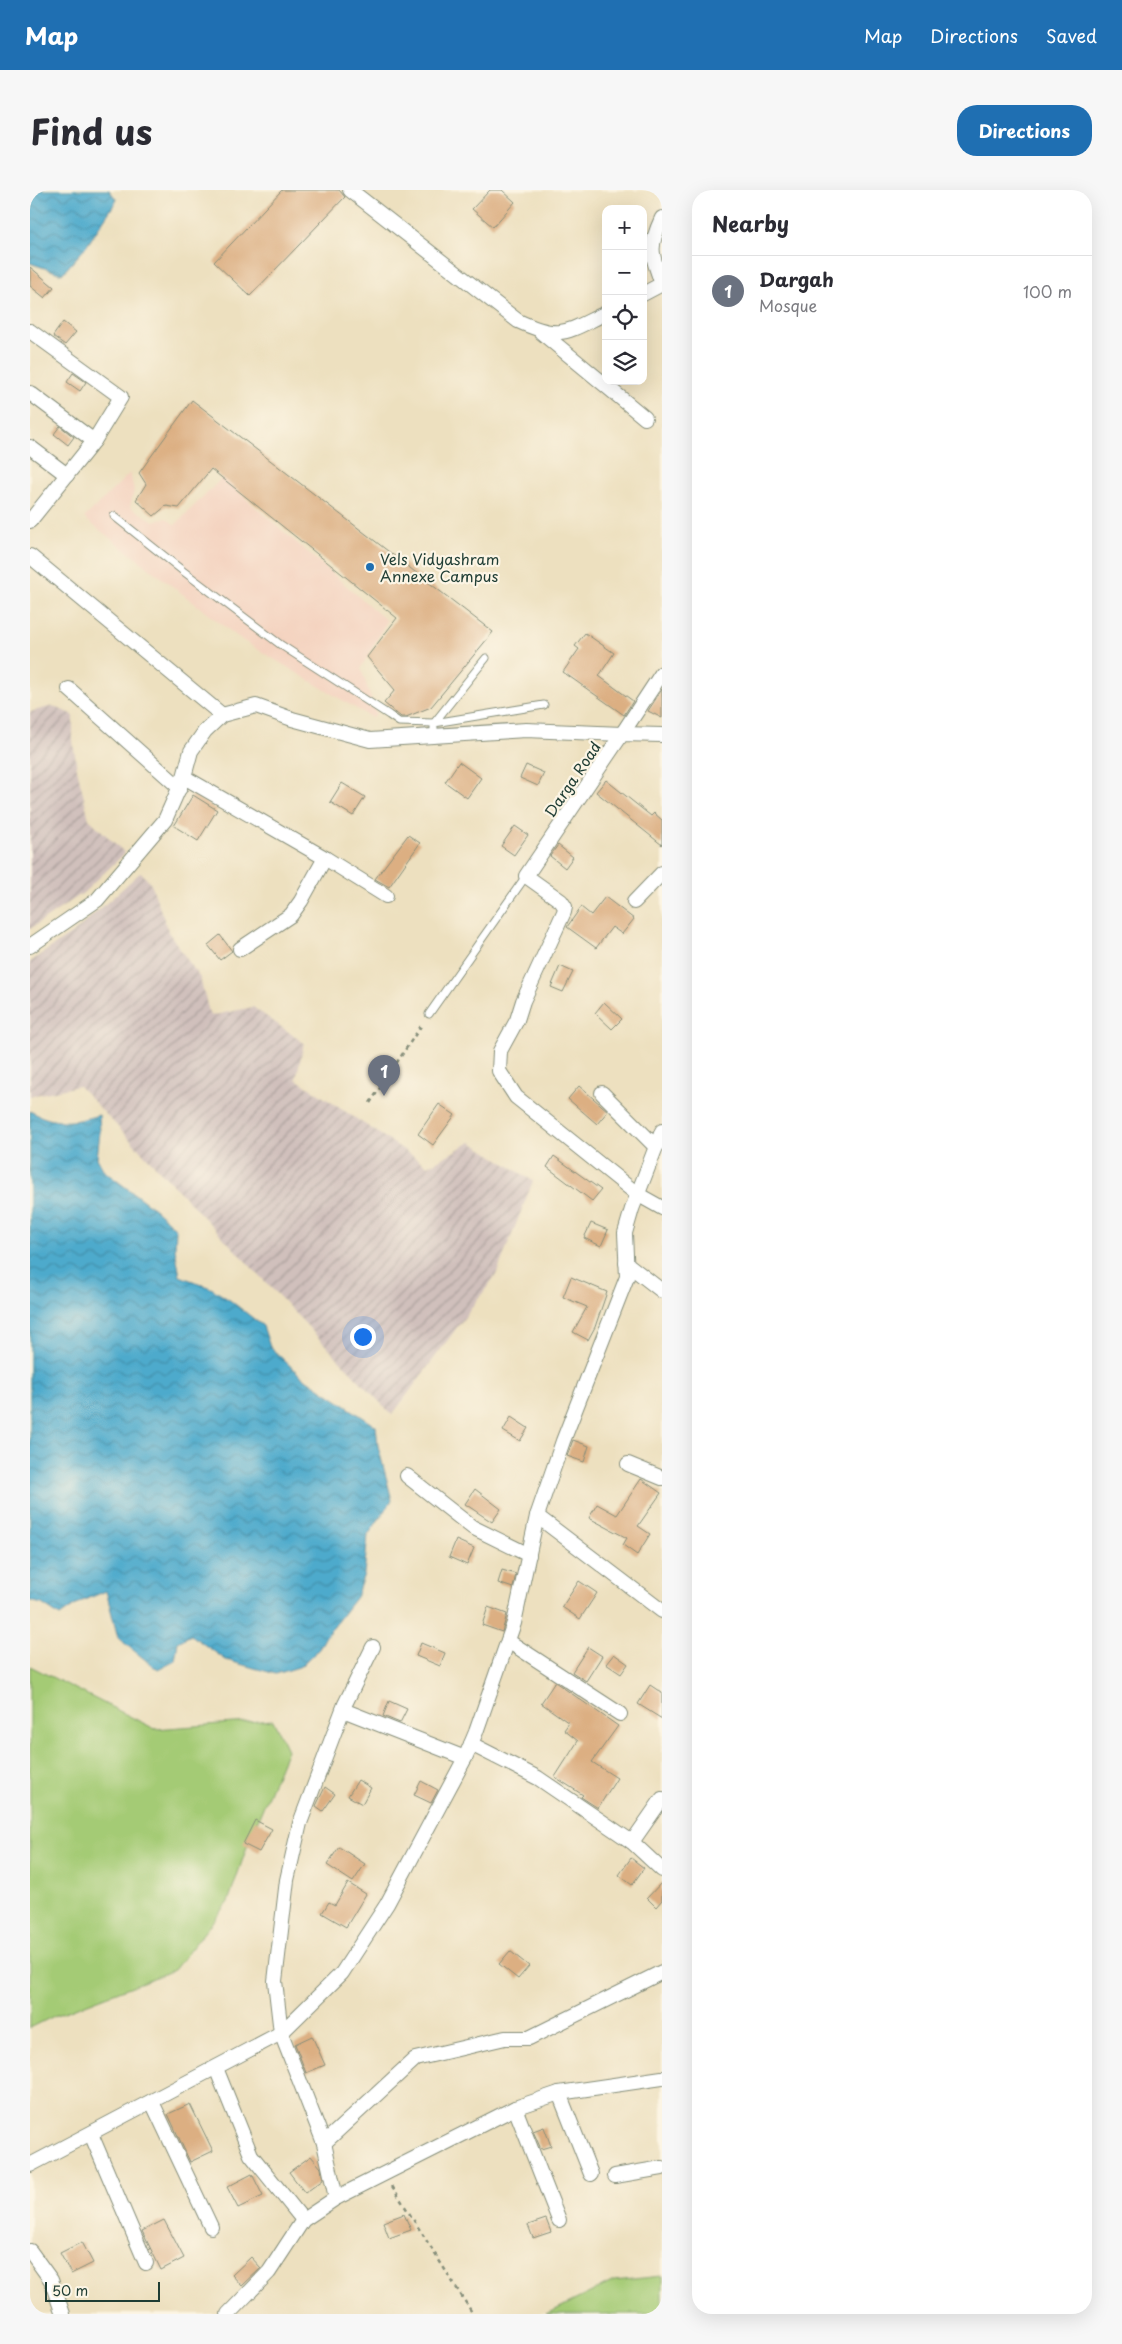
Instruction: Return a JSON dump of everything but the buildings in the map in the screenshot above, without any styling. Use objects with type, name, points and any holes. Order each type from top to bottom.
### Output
[{"type":"street","points":[[350,190],[518,321],[541,332],[645,418]]},
{"type":"street","points":[[647,292],[662,284],[652,248],[653,239],[662,218]]},
{"type":"street","points":[[541,332],[558,334],[602,314]]},
{"type":"street","points":[[30,331],[122,397],[94,441],[31,519]]},
{"type":"street","points":[[30,393],[94,441]]},
{"type":"street","points":[[30,447],[67,475]]},
{"type":"street","points":[[30,556],[222,715]]},
{"type":"street","points":[[30,946],[97,900],[165,820],[182,782],[191,751],[205,731],[222,715],[256,706],[292,719],[370,740],[434,730],[526,730],[622,734],[662,673]]},
{"type":"street","points":[[70,689],[182,782],[325,858],[386,896]]},
{"type":"street","name":"Darga Road","points":[[526,876],[622,734],[662,735]]},
{"type":"street","points":[[240,949],[290,915],[301,902],[325,858]]},
{"type":"street","points":[[634,902],[662,873]]},
{"type":"street","points":[[526,876],[562,901],[565,907],[517,1020],[500,1051],[499,1071],[516,1097],[637,1194],[662,1208]]},
{"type":"street","points":[[602,1093],[656,1147]]},
{"type":"street","points":[[30,2165],[281,2033],[342,1973],[388,1904],[465,1758],[508,1641],[514,1624],[537,1516],[627,1277],[626,1233],[637,1194],[662,1131]]},
{"type":"street","points":[[626,1263],[662,1291]]},
{"type":"street","points":[[628,1464],[662,1478]]},
{"type":"street","points":[[407,1476],[472,1527],[529,1555]]},
{"type":"street","points":[[537,1516],[662,1611]]},
{"type":"street","points":[[508,1641],[620,1714]]},
{"type":"street","points":[[336,2198],[324,2143],[281,2033],[275,1981],[287,1880],[300,1824],[343,1710],[373,1647]]},
{"type":"street","points":[[343,1710],[465,1758]]},
{"type":"street","points":[[471,1744],[538,1778],[632,1842],[662,1870]]},
{"type":"street","points":[[632,1842],[662,1799]]},
{"type":"street","points":[[324,2143],[415,2059],[505,2038],[530,2038],[662,1972]]},
{"type":"street","points":[[216,2068],[250,2155],[304,2220]]},
{"type":"street","points":[[228,2314],[269,2272],[304,2220],[336,2198],[515,2108],[559,2093],[662,2078]]},
{"type":"street","points":[[559,2093],[591,2174]]},
{"type":"street","points":[[152,2102],[211,2227]]},
{"type":"street","points":[[515,2108],[559,2220]]},
{"type":"street","points":[[91,2134],[146,2263]]},
{"type":"street","points":[[615,2176],[662,2168]]},
{"type":"street","points":[[30,2251],[52,2280],[63,2314]]},
{"type":"lane","points":[[114,516],[281,645],[399,722],[434,730],[544,705]]},
{"type":"lane","points":[[434,730],[486,658]]},
{"type":"lane","points":[[429,1014],[526,876]]},
{"type":"path","points":[[370,1103],[429,1014]]},
{"type":"path","points":[[384,2173],[473,2314]]},
{"type":"shaded area","points":[[130,473],[134,490],[130,507],[154,521],[166,518],[175,525],[222,478],[387,621],[361,668],[376,714],[372,718],[242,640],[84,518]]},
{"type":"shaded area","points":[[53,706],[73,715],[73,741],[77,769],[89,819],[125,853],[83,893],[30,929],[30,712]]},
{"type":"shaded area","points":[[141,872],[151,884],[169,933],[200,978],[210,1016],[253,1007],[304,1043],[296,1079],[428,1166],[471,1142],[533,1181],[496,1275],[392,1415],[79,1086],[30,1096],[30,962],[78,929]]},
{"type":"green space","points":[[30,1666],[155,1729],[273,1720],[287,1750],[249,1841],[228,1902],[174,1970],[54,2016],[30,2028]]},
{"type":"green space","points":[[662,2276],[662,2314],[547,2314],[614,2281]]},
{"type":"water","points":[[30,190],[109,190],[117,200],[86,247],[62,274],[30,263]]},
{"type":"water","points":[[30,1111],[56,1121],[80,1120],[99,1115],[100,1132],[97,1158],[104,1171],[156,1210],[176,1229],[175,1249],[180,1276],[211,1288],[231,1301],[263,1326],[270,1347],[301,1376],[376,1426],[378,1446],[392,1500],[368,1535],[364,1574],[356,1597],[326,1636],[319,1649],[302,1666],[276,1674],[254,1668],[226,1660],[191,1635],[178,1642],[175,1661],[158,1670],[118,1638],[106,1591],[80,1602],[60,1616],[42,1604],[30,1601]]},
{"type":"place","name":"Vels Vidyashram Annexe Campus","points":[[370,567]]},
{"type":"place","name":"Dargah","points":[[384,1096]]}]
